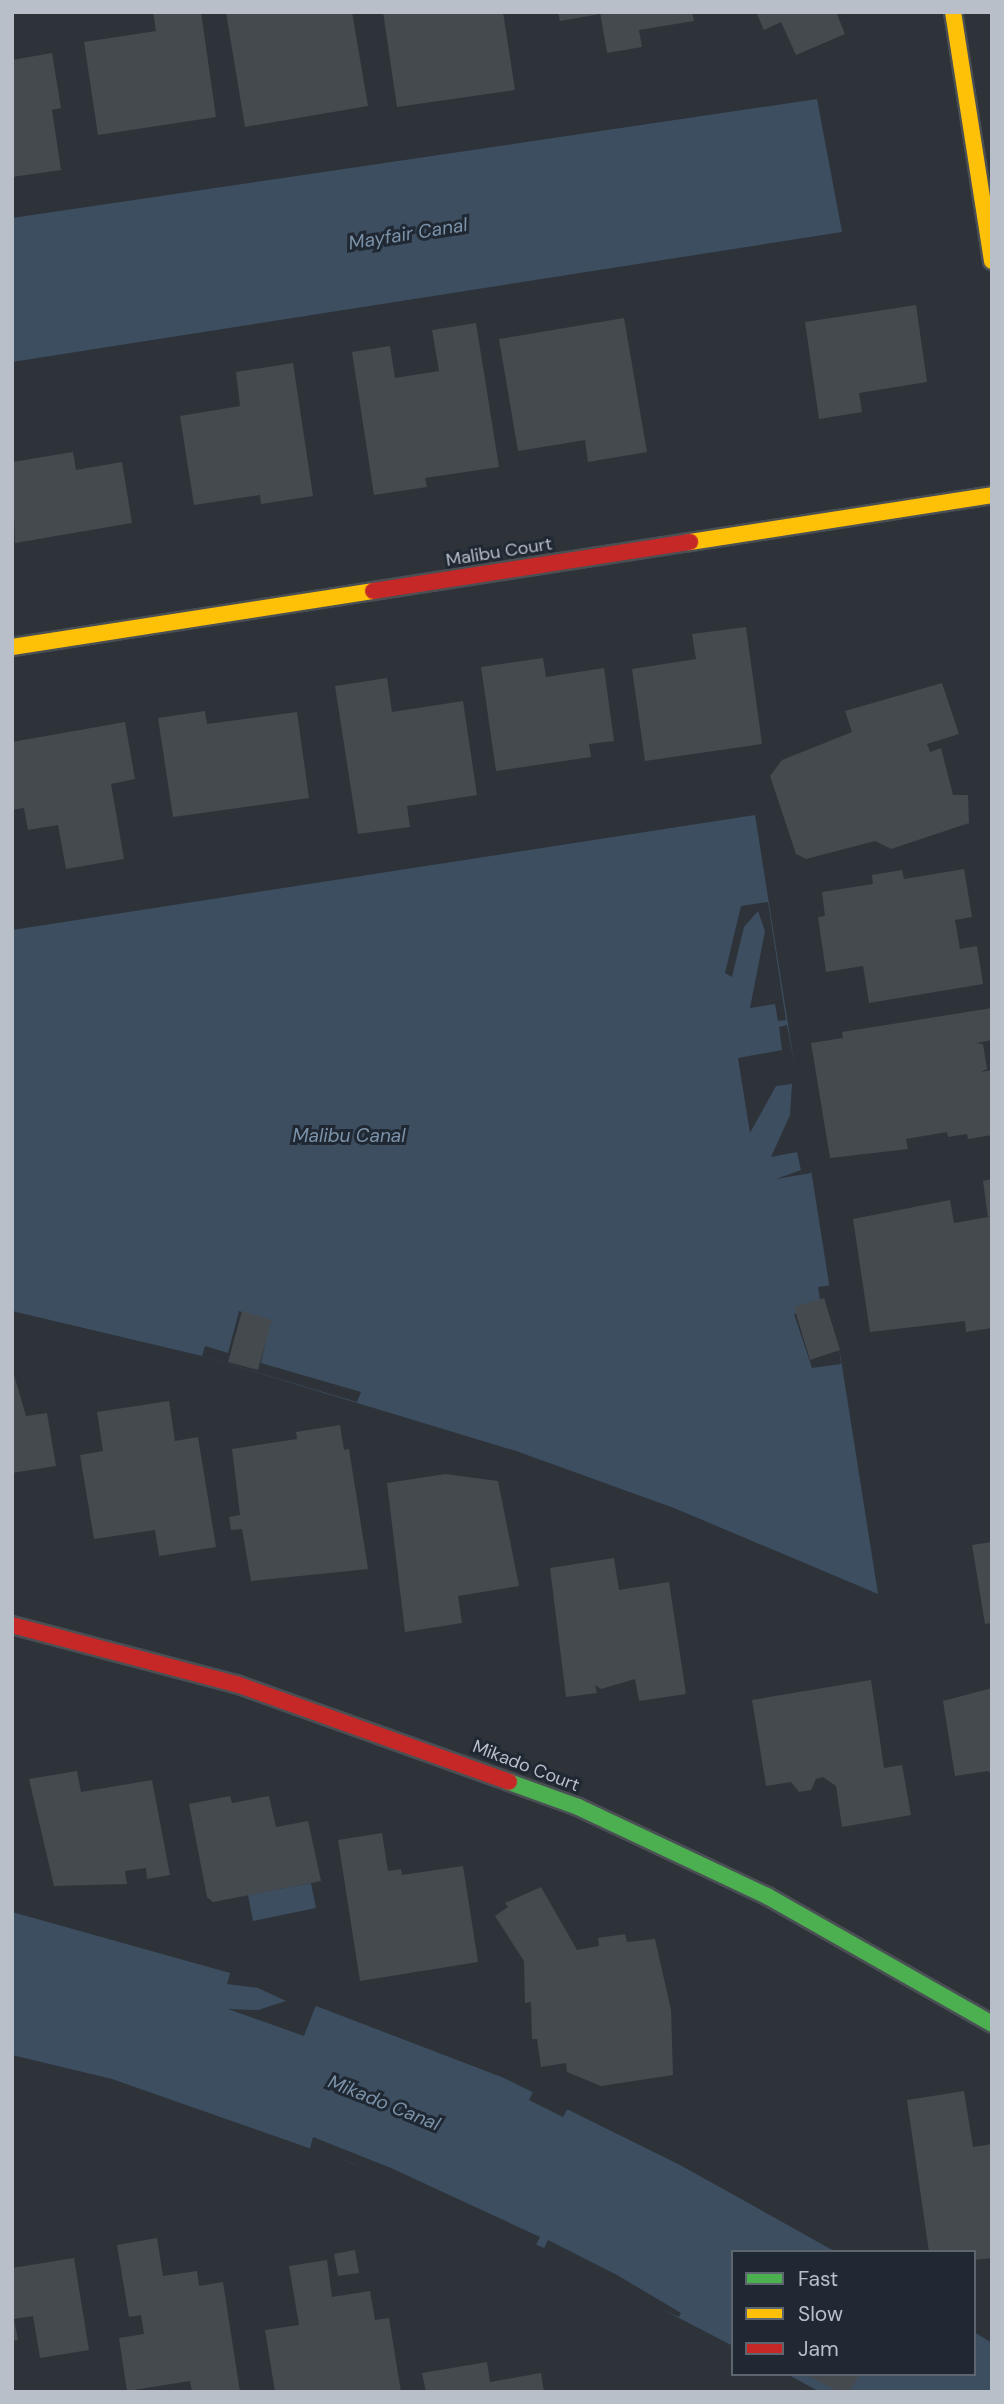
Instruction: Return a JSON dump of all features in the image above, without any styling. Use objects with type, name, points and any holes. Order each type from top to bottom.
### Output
[{"type":"street","points":[[953,12],[992,261]]},
{"type":"street","name":"Malibu Court","points":[[12,647],[992,495]]},
{"type":"street","name":"Mikado Court","points":[[12,1625],[236,1684],[435,1751],[578,1807],[767,1896],[992,2024]]},
{"type":"water","name":"Mayfair Canal","points":[[817,99],[842,232],[12,362],[12,218]]},
{"type":"water","name":"Malibu Canal","points":[[755,815],[878,1594],[674,1508],[516,1451],[202,1356],[12,1311],[12,930]]},
{"type":"water","points":[[311,1883],[316,1908],[253,1921],[248,1895]]},
{"type":"water","name":"Mikado Canal","points":[[12,1912],[230,1973],[504,2078],[680,2165],[832,2250],[731,2250],[731,2345],[544,2248],[346,2161],[112,2079],[12,2055]]},
{"type":"water","points":[[976,2333],[992,2343],[992,2392],[820,2392],[791,2376],[976,2376]]},
{"type":"pier","points":[[768,902],[786,1020],[778,1021],[775,1004],[750,1008],[765,931],[758,911],[744,927],[732,977],[725,973],[741,906]]},
{"type":"pier","points":[[787,1025],[812,1157],[811,1173],[776,1179],[801,1170],[797,1152],[771,1157],[790,1115],[792,1084],[776,1086],[750,1133],[738,1058],[782,1050],[779,1027]]},
{"type":"pier","points":[[832,1285],[841,1364],[812,1368],[794,1314],[822,1311],[818,1287]]},
{"type":"pier","points":[[239,1311],[270,1322],[261,1363],[361,1392],[357,1402],[202,1356],[205,1346],[228,1353]]},
{"type":"pier","points":[[231,1970],[316,2005],[304,2036],[228,2009],[258,2010],[286,2001],[258,1988],[227,1984]]},
{"type":"pier","points":[[535,2088],[569,2106],[563,2117],[529,2100]]},
{"type":"pier","points":[[313,2137],[391,2168],[540,2237],[536,2245],[513,2239],[347,2161],[309,2152]]},
{"type":"pier","points":[[548,2240],[617,2275],[681,2313],[679,2317],[577,2271],[544,2248]]},
{"type":"building","points":[[153,12],[201,12],[216,117],[98,135],[84,42],[156,31]]},
{"type":"building","points":[[226,12],[352,12],[368,106],[245,127]]},
{"type":"building","points":[[383,12],[503,12],[515,90],[397,107]]},
{"type":"building","points":[[558,12],[600,12],[600,14],[560,21]]},
{"type":"building","points":[[600,12],[692,12],[694,21],[639,30],[642,47],[607,53]]},
{"type":"building","points":[[756,12],[836,12],[845,34],[796,55],[781,22],[764,30]]},
{"type":"building","points":[[52,53],[61,108],[52,110],[61,170],[12,177],[12,60]]},
{"type":"building","points":[[916,305],[927,382],[859,393],[862,412],[819,419],[805,322]]},
{"type":"building","points":[[624,318],[647,452],[588,462],[585,440],[518,451],[499,339]]},
{"type":"building","points":[[476,323],[499,467],[425,478],[427,487],[374,495],[352,352],[390,346],[395,378],[439,371],[432,330]]},
{"type":"building","points":[[293,363],[313,496],[261,504],[260,495],[194,505],[180,416],[240,406],[236,372]]},
{"type":"building","points":[[73,452],[76,470],[122,462],[132,523],[15,543],[12,462]]},
{"type":"building","points":[[746,627],[762,744],[645,761],[632,669],[696,659],[692,634]]},
{"type":"building","points":[[543,658],[546,677],[604,668],[614,741],[589,744],[591,757],[496,771],[481,667]]},
{"type":"building","points":[[387,678],[392,712],[463,701],[477,795],[407,806],[410,827],[358,834],[335,686]]},
{"type":"building","points":[[942,683],[959,734],[927,744],[930,752],[941,748],[953,795],[968,795],[969,823],[891,849],[875,841],[806,859],[796,854],[770,776],[782,760],[852,732],[845,711]]},
{"type":"building","points":[[205,711],[207,724],[297,712],[309,798],[173,817],[158,718]]},
{"type":"building","points":[[125,722],[135,779],[111,784],[124,859],[66,869],[58,825],[28,830],[24,808],[12,810],[12,742]]},
{"type":"building","points":[[964,869],[972,917],[955,920],[960,949],[977,946],[983,984],[869,1003],[863,966],[826,972],[818,917],[825,916],[822,892],[873,884],[872,875],[902,870],[904,879]]},
{"type":"building","points":[[992,1008],[992,1040],[976,1043],[983,1044],[987,1069],[981,1072],[992,1070],[992,1135],[968,1139],[967,1134],[948,1137],[947,1132],[906,1139],[908,1149],[830,1158],[811,1043],[843,1038],[842,1032]]},
{"type":"building","points":[[992,1179],[992,1328],[966,1332],[965,1321],[870,1332],[853,1219],[950,1200],[954,1223],[988,1217],[983,1181]]},
{"type":"building","points":[[824,1298],[840,1350],[810,1360],[794,1307]]},
{"type":"building","points":[[242,1311],[272,1320],[258,1370],[228,1362]]},
{"type":"building","points":[[12,1368],[26,1416],[47,1413],[56,1466],[12,1473]]},
{"type":"building","points":[[169,1401],[175,1441],[198,1437],[216,1547],[159,1556],[155,1530],[94,1539],[80,1455],[103,1451],[97,1412]]},
{"type":"building","points":[[340,1425],[344,1450],[349,1449],[368,1569],[251,1581],[242,1529],[231,1530],[229,1517],[240,1515],[232,1449],[297,1439],[296,1432]]},
{"type":"building","points":[[445,1474],[498,1481],[519,1586],[458,1596],[462,1623],[405,1632],[387,1483]]},
{"type":"building","points":[[992,1542],[992,1623],[985,1624],[972,1545]]},
{"type":"building","points":[[614,1558],[619,1590],[669,1582],[686,1694],[639,1701],[635,1679],[601,1689],[595,1685],[597,1693],[566,1697],[550,1568]]},
{"type":"building","points":[[871,1680],[884,1768],[902,1765],[911,1815],[842,1827],[836,1786],[823,1777],[816,1779],[811,1790],[799,1792],[791,1782],[766,1786],[752,1700]]},
{"type":"building","points":[[992,1688],[992,1775],[988,1771],[955,1776],[943,1701]]},
{"type":"building","points":[[77,1771],[81,1792],[152,1780],[170,1875],[147,1879],[146,1868],[125,1871],[127,1884],[54,1886],[29,1779]]},
{"type":"building","points":[[230,1796],[232,1803],[269,1796],[276,1827],[308,1821],[321,1881],[213,1902],[207,1897],[189,1804]]},
{"type":"building","points":[[382,1833],[388,1871],[401,1869],[402,1875],[463,1866],[478,1962],[360,1981],[338,1840]]},
{"type":"building","points":[[541,1887],[577,1950],[599,1946],[598,1938],[625,1934],[627,1942],[655,1939],[671,2010],[673,2075],[601,2086],[567,2072],[566,2063],[541,2067],[537,2039],[532,2039],[531,2002],[525,2003],[524,1961],[495,1916],[508,1907],[505,1903]]},
{"type":"building","points":[[964,2091],[973,2147],[992,2144],[992,2258],[976,2260],[976,2250],[929,2250],[907,2100]]},
{"type":"building","points":[[157,2238],[163,2276],[197,2271],[199,2286],[223,2282],[240,2392],[192,2392],[190,2381],[127,2391],[119,2338],[144,2334],[141,2315],[129,2317],[117,2245]]},
{"type":"building","points":[[355,2250],[359,2273],[338,2276],[334,2254]]},
{"type":"building","points":[[74,2258],[89,2350],[40,2358],[33,2316],[14,2319],[18,2340],[12,2341],[12,2268]]},
{"type":"building","points":[[327,2260],[332,2297],[370,2291],[375,2320],[389,2318],[401,2392],[275,2392],[265,2330],[299,2325],[289,2266]]},
{"type":"building","points":[[487,2362],[490,2382],[541,2373],[544,2392],[426,2392],[422,2373]]},
{"type":"building","points":[[809,2376],[858,2376],[850,2392],[839,2392]]},
{"type":"traffic: fast","points":[[509,1782],[578,1807],[767,1896],[992,2024]]},
{"type":"traffic: slow","points":[[953,12],[992,261]]},
{"type":"traffic: slow","points":[[690,542],[992,495]]},
{"type":"traffic: slow","points":[[12,647],[373,591]]},
{"type":"traffic: jam","points":[[373,591],[690,542]]},
{"type":"traffic: jam","points":[[12,1625],[236,1684],[509,1782]]}]
